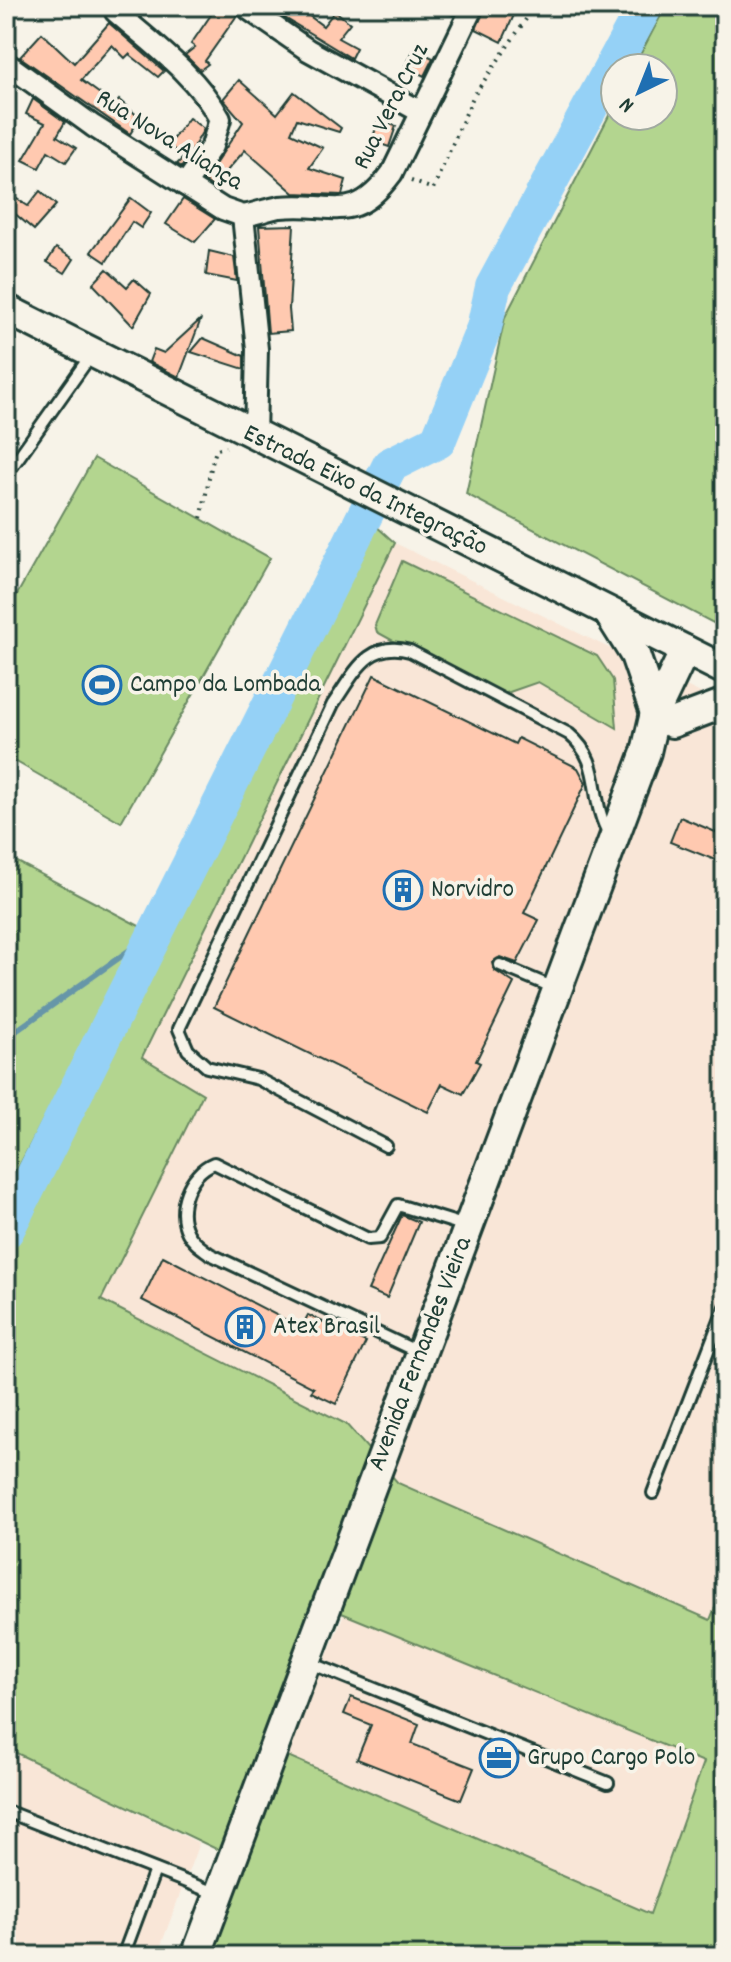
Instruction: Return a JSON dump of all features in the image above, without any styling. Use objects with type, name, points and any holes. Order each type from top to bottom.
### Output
[{"type":"main road","name":"Estrada Eixo da Integração","points":[[6,309],[255,437],[704,660]]},
{"type":"main road","points":[[607,612],[635,655],[664,718],[725,703]]},
{"type":"main road","name":"Avenida Fernandes Vieira","points":[[196,1956],[646,752],[664,718],[704,660]]},
{"type":"street","name":"Rua Vera Cruz","points":[[243,216],[280,207],[345,209],[375,196],[392,173],[473,6]]},
{"type":"street","points":[[250,10],[308,50],[421,112]]},
{"type":"street","points":[[116,12],[188,77],[211,102],[220,119],[220,129],[212,146],[185,185]]},
{"type":"street","name":"Rua Nova Aliança","points":[[6,63],[93,126],[223,209],[243,216],[257,349],[255,437]]},
{"type":"lane","points":[[6,475],[93,354]]},
{"type":"lane","points":[[386,1146],[258,1079],[207,1067],[188,1050],[179,1029],[333,704],[364,658],[390,647],[410,651],[569,734],[588,753],[600,818],[613,841]]},
{"type":"lane","points":[[500,965],[558,989]]},
{"type":"lane","points":[[421,1354],[210,1254],[188,1233],[182,1210],[186,1195],[198,1175],[214,1163],[368,1239],[380,1238],[398,1205],[469,1228]]},
{"type":"lane","points":[[653,1493],[725,1307]]},
{"type":"lane","points":[[306,1661],[608,1783]]},
{"type":"lane","points":[[6,1811],[219,1895]]},
{"type":"lane","points":[[123,1956],[155,1870]]},
{"type":"path","points":[[433,189],[473,97],[535,6]]},
{"type":"path","points":[[201,518],[212,479],[211,461],[217,449],[255,437]]},
{"type":"shaded area","points":[[395,543],[725,705],[725,1582],[711,1621],[704,1762],[649,1914],[286,1755],[398,1483],[346,1424],[101,1300],[203,1095],[142,1057]]},
{"type":"shaded area","points":[[6,1748],[199,1843],[157,1956],[6,1956]]},
{"type":"green space","points":[[666,6],[725,6],[725,611],[717,625],[466,494],[505,317],[601,132],[679,132],[679,52],[642,52]]},
{"type":"green space","name":"Campo da Lombada","points":[[94,458],[270,558],[121,822],[6,756],[6,614]]},
{"type":"green space","points":[[365,516],[395,543],[142,1057],[203,1094],[101,1300],[346,1424],[398,1483],[710,1620],[725,1582],[725,1956],[196,1956],[233,1857],[6,1748],[6,1231]],"holes":[[[327,1607],[704,1762],[650,1914],[274,1750]]]},
{"type":"green space","points":[[402,561],[597,656],[613,680],[617,728],[538,682],[495,697],[377,632],[375,625]]},
{"type":"green space","points":[[6,856],[143,928],[6,1191]]},
{"type":"building","points":[[217,6],[238,6],[238,14],[205,61],[208,64],[200,70],[185,55],[195,47],[191,44]]},
{"type":"building","points":[[280,6],[296,6],[323,26],[335,11],[350,23],[338,38],[356,48],[351,58],[275,12]]},
{"type":"building","points":[[435,6],[459,6],[454,16]]},
{"type":"building","points":[[486,6],[518,6],[502,42],[476,29]]},
{"type":"building","points":[[109,23],[164,71],[158,77],[129,54],[125,58],[112,45],[81,80],[115,105],[119,100],[140,118],[130,134],[20,57],[42,33],[74,63]]},
{"type":"building","points":[[414,49],[433,58],[424,76],[405,66]]},
{"type":"building","points":[[239,80],[277,114],[294,92],[341,128],[339,132],[297,119],[291,133],[323,148],[309,168],[346,180],[342,195],[294,193],[245,150],[213,187],[204,181],[243,122],[223,99]]},
{"type":"building","points":[[33,99],[65,122],[57,136],[76,148],[66,162],[48,151],[39,168],[23,160],[45,123],[26,114]]},
{"type":"building","points":[[189,118],[204,129],[182,167],[177,164],[184,157],[168,145]]},
{"type":"building","points":[[378,121],[396,126],[389,147],[372,141]]},
{"type":"building","points":[[40,191],[56,205],[34,230],[6,206],[6,192],[28,206]]},
{"type":"building","points":[[131,198],[151,213],[141,228],[132,222],[106,262],[91,252]]},
{"type":"building","points":[[183,199],[215,219],[195,242],[166,224]]},
{"type":"building","points":[[294,225],[289,309],[291,331],[268,333],[259,226]]},
{"type":"building","points":[[56,248],[74,259],[65,273],[47,262]]},
{"type":"building","points":[[209,251],[234,257],[237,281],[206,275]]},
{"type":"building","points":[[107,269],[127,287],[134,279],[151,294],[133,326],[93,284]]},
{"type":"building","points":[[201,319],[179,377],[149,362],[154,349],[164,353]]},
{"type":"building","points":[[203,338],[244,356],[244,369],[191,352]]},
{"type":"building","name":"Norvidro","points":[[374,675],[515,744],[518,738],[578,768],[586,783],[524,913],[539,920],[517,963],[500,957],[492,963],[494,970],[514,983],[476,1061],[480,1063],[463,1094],[442,1084],[428,1112],[214,1007]]},
{"type":"building","points":[[680,817],[725,836],[725,864],[670,842]]},
{"type":"building","points":[[402,1215],[419,1222],[387,1298],[368,1290]]},
{"type":"building","points":[[163,1256],[301,1328],[308,1315],[366,1342],[336,1404],[311,1392],[314,1388],[142,1300]]},
{"type":"building","points":[[351,1697],[419,1724],[412,1744],[474,1768],[461,1800],[357,1759],[371,1725],[344,1714]]},
{"type":"waterway","points":[[6,1231],[390,465],[438,441],[484,328],[493,287],[645,6]]},
{"type":"waterway","points":[[6,1038],[158,930]]},
{"type":"place","name":"Campo da Lombada","points":[[102,685]]},
{"type":"place","name":"Norvidro","points":[[403,890]]},
{"type":"place","name":"Atex Brasil","points":[[245,1327]]},
{"type":"place","name":"Grupo Cargo Polo","points":[[499,1758]]}]
